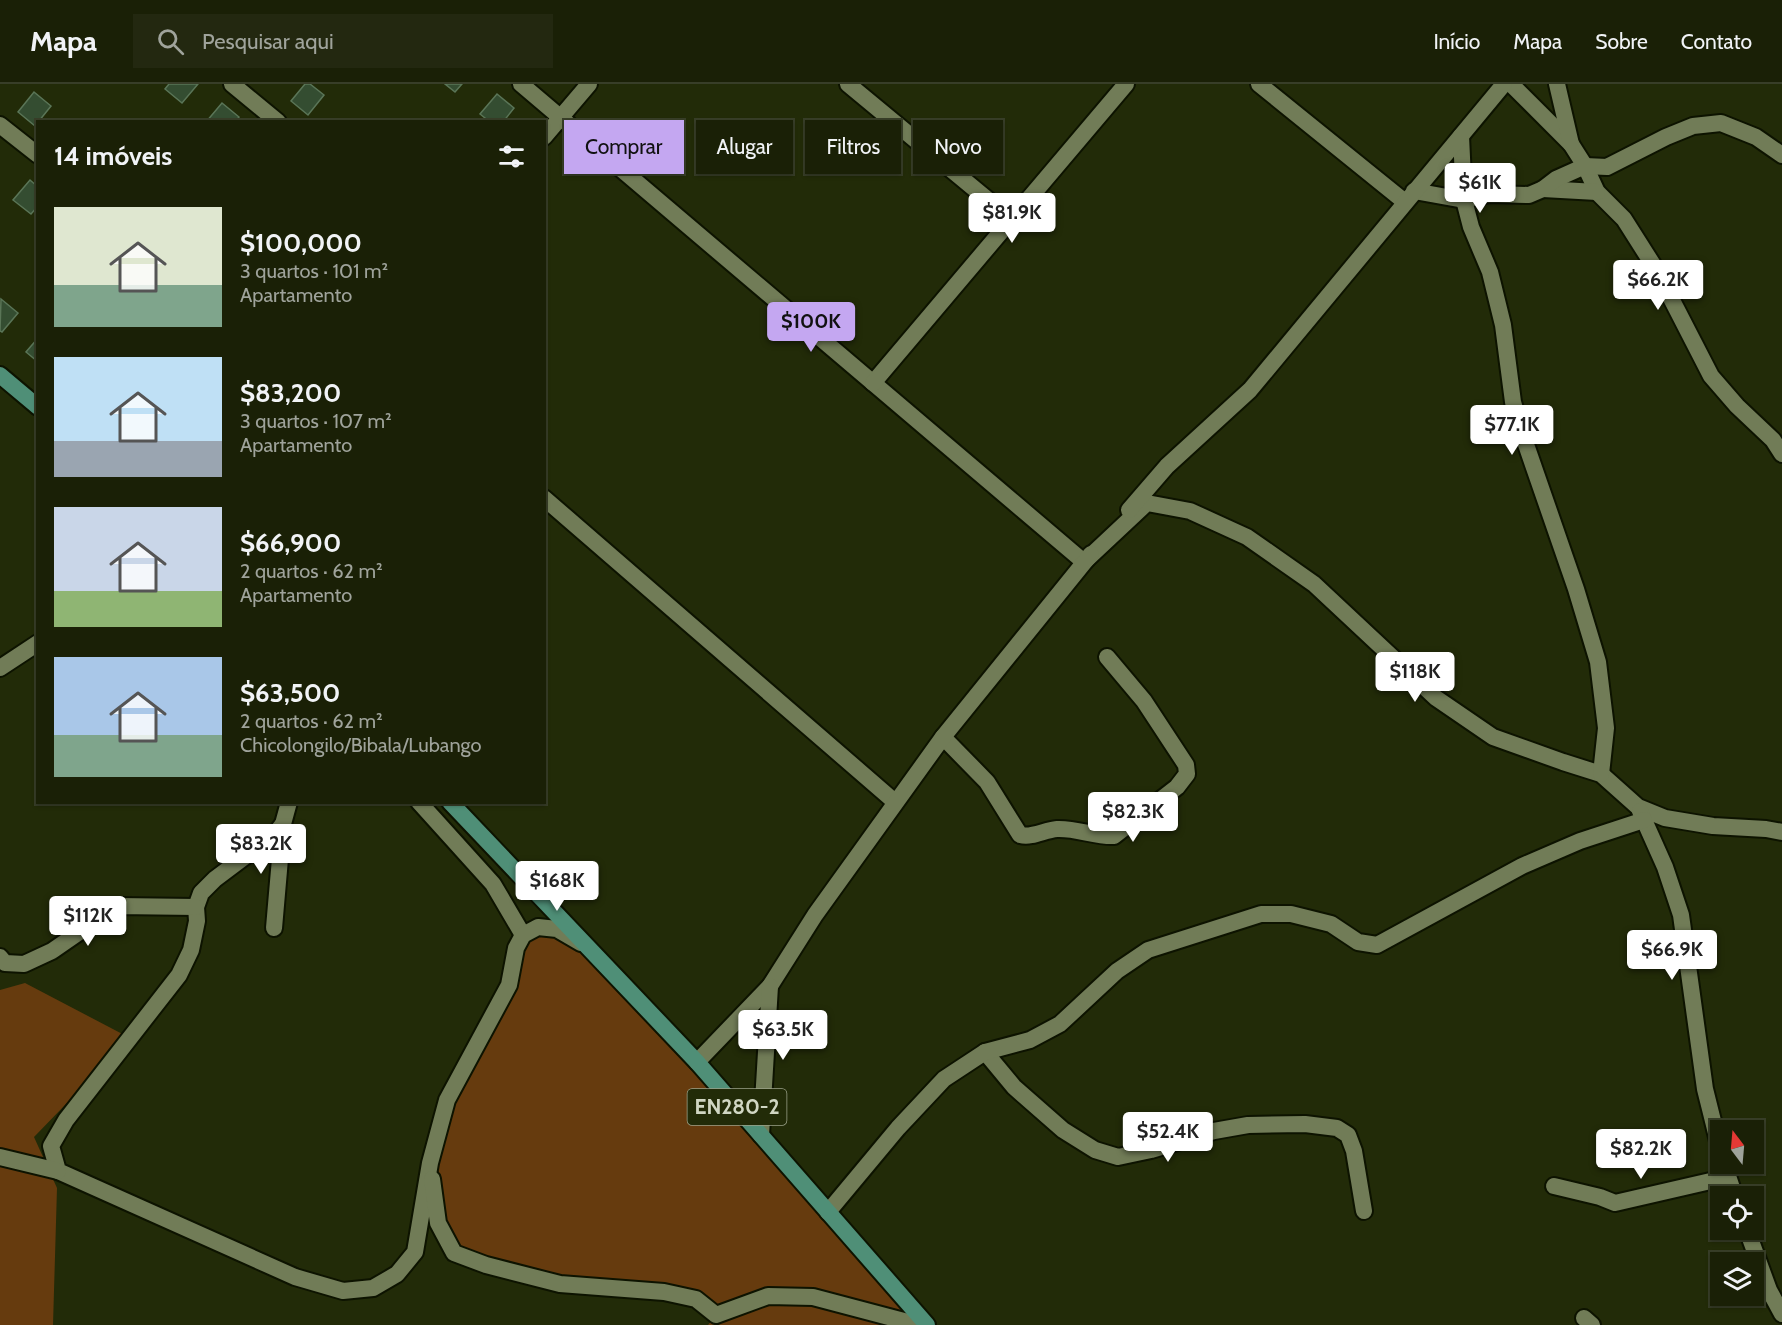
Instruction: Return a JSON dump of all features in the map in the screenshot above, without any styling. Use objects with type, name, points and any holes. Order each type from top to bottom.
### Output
[{"type":"main road","points":[[0,375],[36,405]]},
{"type":"main road","name":"EN280-2","points":[[452,804],[697,1062],[927,1325]]},
{"type":"street","points":[[232,84],[276,120]]},
{"type":"street","points":[[521,84],[1084,562]]},
{"type":"street","points":[[546,135],[589,84]]},
{"type":"street","points":[[848,84],[1011,219]]},
{"type":"street","points":[[873,383],[1126,84]]},
{"type":"street","points":[[1259,84],[1410,196],[1464,200],[1489,194],[1529,195],[1585,166],[1606,167],[1693,126],[1721,123],[1756,137],[1782,155]]},
{"type":"street","points":[[697,1062],[770,986],[815,915],[943,736],[1084,562],[1167,466],[1250,390],[1504,84]]},
{"type":"street","points":[[1512,84],[1571,144],[1585,166],[1597,192],[1624,219],[1657,271],[1711,376],[1737,406],[1773,440],[1782,454]]},
{"type":"street","points":[[1557,84],[1571,144]]},
{"type":"street","points":[[0,125],[36,153]]},
{"type":"street","points":[[1461,136],[1464,200],[1471,227],[1492,283],[1503,325],[1513,402],[1598,662],[1606,728],[1601,774]]},
{"type":"street","points":[[1543,189],[1597,192]]},
{"type":"street","points":[[546,500],[895,802]]},
{"type":"street","points":[[1084,562],[1147,503],[1190,511],[1247,537],[1314,584],[1436,699],[1493,737],[1601,774],[1641,814],[1665,867],[1681,915],[1705,1089],[1713,1120]]},
{"type":"street","points":[[0,668],[36,644]]},
{"type":"street","points":[[943,736],[987,782],[1020,835],[1028,837],[1056,829],[1114,836],[1177,787],[1187,774],[1186,765],[1144,701],[1107,657]]},
{"type":"street","points":[[274,928],[283,824],[288,804]]},
{"type":"street","points":[[421,804],[493,884],[523,935]]},
{"type":"street","points":[[828,1212],[898,1128],[944,1079],[985,1053],[1030,1040],[1060,1024],[1117,971],[1148,950],[1261,914],[1291,914],[1331,924],[1358,942],[1377,945],[1522,866],[1641,814],[1713,826],[1782,832]]},
{"type":"street","points":[[58,1171],[51,1146],[66,1120],[179,975],[191,950],[197,921],[196,907],[201,893],[215,879],[275,834],[283,824]]},
{"type":"street","points":[[0,957],[5,963],[24,964],[52,951],[117,906],[196,907]]},
{"type":"street","points":[[0,1157],[58,1171],[295,1277],[343,1291],[373,1288],[397,1274],[415,1251],[429,1163],[447,1100],[509,985],[516,948],[523,935],[538,927],[557,929],[587,947]]},
{"type":"street","points":[[761,1135],[770,986]]},
{"type":"street","points":[[985,1053],[1014,1088],[1063,1130],[1095,1150],[1118,1157],[1151,1150],[1214,1131],[1248,1125],[1305,1124],[1337,1128],[1348,1135],[1354,1151],[1364,1211]]},
{"type":"street","points":[[429,1163],[438,1223],[454,1253],[486,1265],[560,1284],[664,1292],[696,1299],[717,1320],[768,1296],[813,1297],[919,1325]]},
{"type":"street","points":[[1554,1186],[1615,1203],[1713,1174]]},
{"type":"street","points":[[1750,1240],[1768,1290],[1782,1314]]},
{"type":"shaded area","points":[[538,927],[587,947],[927,1325],[708,1325],[716,1315],[696,1299],[611,1289],[454,1253],[430,1163],[523,935]]},
{"type":"shaded area","points":[[25,983],[130,1038],[34,1137],[57,1188],[53,1325],[0,1325],[0,990]]},
{"type":"building","points":[[169,84],[198,84],[182,103],[165,89]]},
{"type":"building","points":[[305,84],[310,84],[324,95],[308,115],[291,101]]},
{"type":"building","points":[[445,84],[462,84],[455,92]]},
{"type":"building","points":[[34,92],[51,106],[40,120],[36,120],[35,126],[18,112]]},
{"type":"building","points":[[497,94],[514,108],[505,120],[488,120],[480,114]]},
{"type":"building","points":[[222,103],[239,117],[237,120],[208,120]]},
{"type":"building","points":[[30,180],[36,185],[36,208],[31,214],[13,200]]},
{"type":"building","points":[[1,299],[18,313],[2,332],[0,331]]},
{"type":"building","points":[[36,340],[36,360],[26,352]]}]
